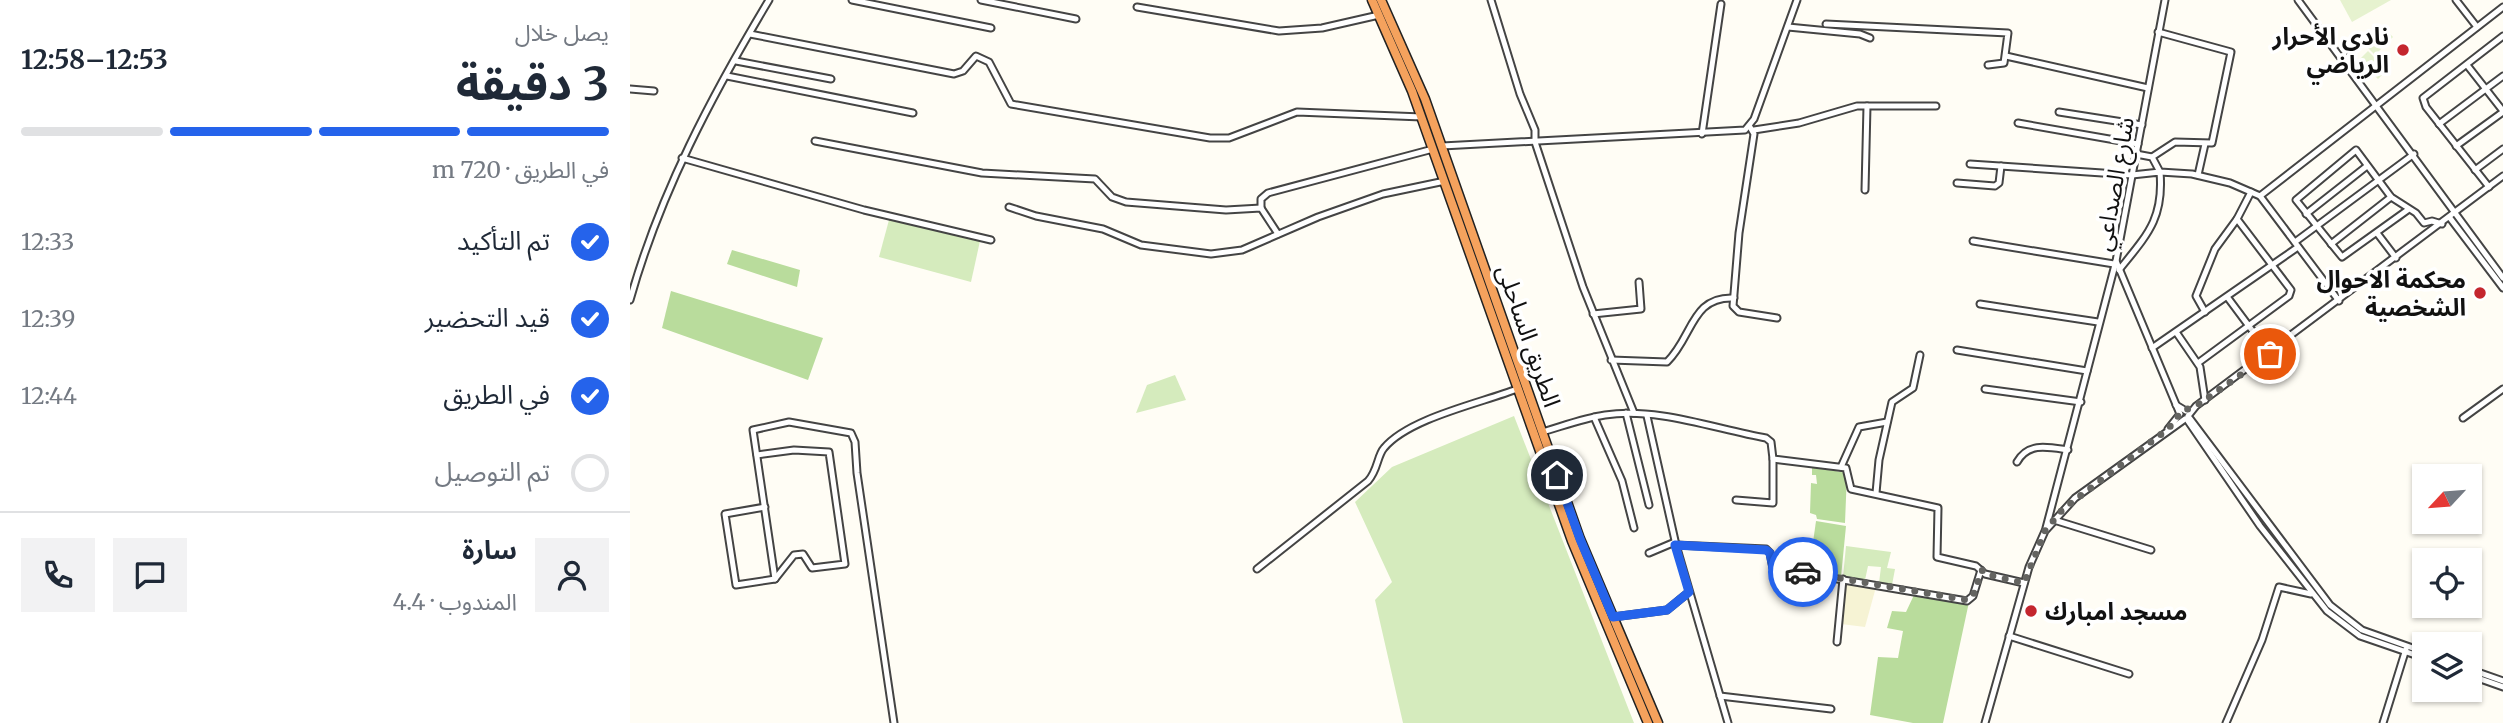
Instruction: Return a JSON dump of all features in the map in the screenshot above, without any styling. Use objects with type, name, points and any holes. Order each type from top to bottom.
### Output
[{"type":"highway","name":"الطريق الساحلى","points":[[1372,0],[1476,242],[1580,539],[1658,723]]},
{"type":"highway","name":"الطريق الساحلى","points":[[1381,0],[1414,74],[1445,181],[1572,541],[1648,723]]},
{"type":"highway","points":[[1467,245],[1476,242]]},
{"type":"street","points":[[630,300],[650,236],[682,158],[769,0]]},
{"type":"street","points":[[852,0],[991,28]]},
{"type":"street","points":[[981,0],[1076,19]]},
{"type":"street","points":[[1490,0],[1520,94],[1535,130],[1535,142],[1593,314],[1630,413],[1649,505]]},
{"type":"street","points":[[1777,318],[1736,311],[1734,298],[1752,129],[1797,0]]},
{"type":"street","name":"شارع الصداعي","points":[[2165,0],[2115,263],[2176,405],[2185,416]]},
{"type":"street","points":[[2298,0],[2503,278]]},
{"type":"street","points":[[2458,0],[2477,27]]},
{"type":"street","points":[[1702,134],[1721,4]]},
{"type":"street","points":[[2260,196],[2503,7]]},
{"type":"street","points":[[1137,8],[1279,31],[1322,29],[1379,15]]},
{"type":"street","points":[[1826,24],[2008,33],[2006,56],[2002,64],[1988,65]]},
{"type":"street","points":[[1788,27],[1860,34],[1870,38]]},
{"type":"street","points":[[2136,154],[2152,157],[2175,142],[2204,145],[2215,139],[2231,52],[2158,33]]},
{"type":"street","points":[[750,34],[954,74],[963,71],[976,56],[989,62],[1011,104],[1210,138],[1228,138],[1297,111],[1422,117]]},
{"type":"street","points":[[2489,187],[2439,124],[2423,98],[2501,38],[2503,47]]},
{"type":"street","points":[[2006,56],[2148,88]]},
{"type":"street","points":[[736,61],[831,79]]},
{"type":"street","points":[[2456,146],[2503,112],[2467,65]]},
{"type":"street","points":[[727,76],[913,113]]},
{"type":"street","points":[[2439,124],[2503,76]]},
{"type":"street","points":[[630,89],[654,91]]},
{"type":"street","points":[[1865,190],[1867,106]]},
{"type":"street","points":[[1278,234],[1261,208],[1261,199],[1268,193],[1437,147],[1738,132],[1799,123],[1850,107],[1936,106]]},
{"type":"street","points":[[2059,113],[2141,125]]},
{"type":"street","points":[[2018,123],[2138,144]]},
{"type":"street","points":[[815,141],[982,173],[1096,179],[1112,197],[1126,202],[1226,210],[1261,208]]},
{"type":"street","points":[[2198,175],[2204,145]]},
{"type":"street","points":[[2475,170],[2503,149]]},
{"type":"street","points":[[2409,209],[2345,257],[2330,244],[2297,203],[2298,196],[2356,150],[2391,197],[2409,209],[2424,223],[2432,221],[2442,224]]},
{"type":"street","points":[[2152,348],[2272,266],[2296,244],[2413,154]]},
{"type":"street","points":[[2119,270],[2156,219],[2162,193],[2160,172],[2152,157]]},
{"type":"street","points":[[682,158],[864,210],[991,240]]},
{"type":"street","points":[[1970,164],[2132,176],[2160,172],[2198,175],[2251,192],[2260,196],[2339,301]]},
{"type":"street","points":[[1957,183],[1995,186],[1999,183],[2001,166]]},
{"type":"street","points":[[2306,214],[2367,166]]},
{"type":"street","points":[[2045,531],[2075,498],[2196,406],[2270,354],[2503,176]]},
{"type":"street","points":[[1009,207],[1036,216],[1103,229],[1141,245],[1181,252],[1234,252],[1377,196],[1445,181]]},
{"type":"street","points":[[2205,312],[2196,296],[2215,249],[2251,192]]},
{"type":"street","points":[[2330,244],[2391,197]]},
{"type":"street","points":[[2450,218],[2503,288]]},
{"type":"street","points":[[2198,363],[2289,296],[2288,283],[2236,219]]},
{"type":"street","points":[[2377,233],[2396,258]]},
{"type":"street","points":[[1973,241],[2115,263],[2098,322],[2068,450],[2045,531],[2024,583],[1985,723]]},
{"type":"street","points":[[1593,314],[1641,309],[1639,282]]},
{"type":"street","points":[[1611,360],[1667,362],[1706,303],[1720,298],[1734,298]]},
{"type":"street","points":[[2228,298],[2270,354]]},
{"type":"street","points":[[1980,304],[2098,322]]},
{"type":"street","points":[[2176,332],[2198,363],[2205,400]]},
{"type":"street","points":[[1956,350],[2087,371]]},
{"type":"street","points":[[1876,494],[1887,422],[1894,400],[1913,388],[1920,355]]},
{"type":"street","points":[[1257,569],[1368,481],[1378,467],[1383,449],[1396,439],[1440,413],[1517,389]]},
{"type":"street","points":[[1985,389],[2081,402]]},
{"type":"street","points":[[2463,418],[2503,389]]},
{"type":"street","points":[[1542,432],[1594,417],[1630,413],[1671,418],[1766,438],[1771,442],[1773,459],[1773,503],[1736,500]]},
{"type":"street","points":[[1647,416],[1675,543],[1728,723]]},
{"type":"street","points":[[2185,416],[2330,605],[2348,621],[2412,651]]},
{"type":"street","points":[[2185,416],[2260,526],[2312,594],[2349,630],[2412,649]]},
{"type":"street","points":[[1594,417],[1622,481],[1634,528]]},
{"type":"street","points":[[775,579],[753,430],[789,422],[851,433],[855,442],[857,473],[894,723]]},
{"type":"street","points":[[1841,467],[1859,427],[1887,422]]},
{"type":"street","points":[[2017,463],[2023,453],[2035,447],[2068,450]]},
{"type":"street","points":[[757,455],[794,450],[829,452],[845,564],[811,568],[803,554],[794,555],[775,579],[736,585],[725,514],[765,507]]},
{"type":"street","points":[[1773,459],[1848,469],[1851,489],[1938,508],[1937,557],[1976,566],[1985,574],[2024,583]]},
{"type":"street","points":[[2054,520],[2151,550]]},
{"type":"street","points":[[2260,526],[2266,521]]},
{"type":"street","points":[[1650,554],[1675,543],[1766,550],[1770,553],[1773,568],[1967,600],[1973,596],[1982,570]]},
{"type":"street","points":[[1837,642],[1843,579]]},
{"type":"street","points":[[2226,723],[2262,640],[2279,587],[2312,594]]},
{"type":"street","points":[[1613,617],[1667,610],[1689,592]]},
{"type":"street","points":[[2009,636],[2129,674]]},
{"type":"street","points":[[2383,723],[2407,648]]},
{"type":"street","points":[[2482,675],[2503,687]]},
{"type":"street","points":[[2482,678],[2503,681]]},
{"type":"street","points":[[1720,696],[1832,709]]},
{"type":"shaded area","points":[[1844,583],[1876,587],[1865,627],[1841,624]]},
{"type":"green space","points":[[2340,0],[2391,0],[2352,22]]},
{"type":"green space","points":[[2383,27],[2393,37],[2375,55],[2365,45]]},
{"type":"green space","points":[[2368,51],[2387,70],[2378,79],[2359,60]]},
{"type":"green space","points":[[889,220],[980,241],[971,282],[879,257]]},
{"type":"green space","points":[[732,250],[800,270],[797,287],[727,264]]},
{"type":"green space","points":[[671,291],[823,338],[808,380],[662,328]]},
{"type":"green space","points":[[1175,375],[1186,400],[1136,413],[1147,385]]},
{"type":"green space","points":[[1514,416],[1634,723],[1403,723],[1375,600],[1392,582],[1355,502],[1392,467]]},
{"type":"green space","points":[[1812,467],[1847,473],[1845,523],[1817,519],[1816,515],[1810,513],[1811,483],[1817,484],[1816,475],[1812,475]]},
{"type":"green space","points":[[1816,521],[1846,526],[1841,577],[1809,571]]},
{"type":"green space","points":[[1846,546],[1891,552],[1887,568],[1895,569],[1892,585],[1879,583],[1881,567],[1868,566],[1865,580],[1843,577]]},
{"type":"green space","points":[[1914,595],[1969,602],[1943,723],[1913,723],[1870,715],[1878,657],[1898,658],[1903,631],[1887,628],[1892,611],[1906,612]]},
{"type":"way so far","points":[[1803,572],[1961,600],[1971,599],[1982,570],[1985,574],[2024,583],[2045,531],[2063,509],[2168,429],[2182,411],[2196,406],[2270,354]]},
{"type":"place","name":"نادي الأحرار الرياضي","points":[[2403,50]]},
{"type":"place","name":"محكمة الاحوال الشخصية","points":[[2480,293]]},
{"type":"place","name":"مسجد امبارك","points":[[2031,611]]},
{"type":"route","points":[[1557,475],[1613,617],[1667,610],[1689,592],[1675,545],[1766,550],[1770,553],[1771,567],[1803,572]]}]
